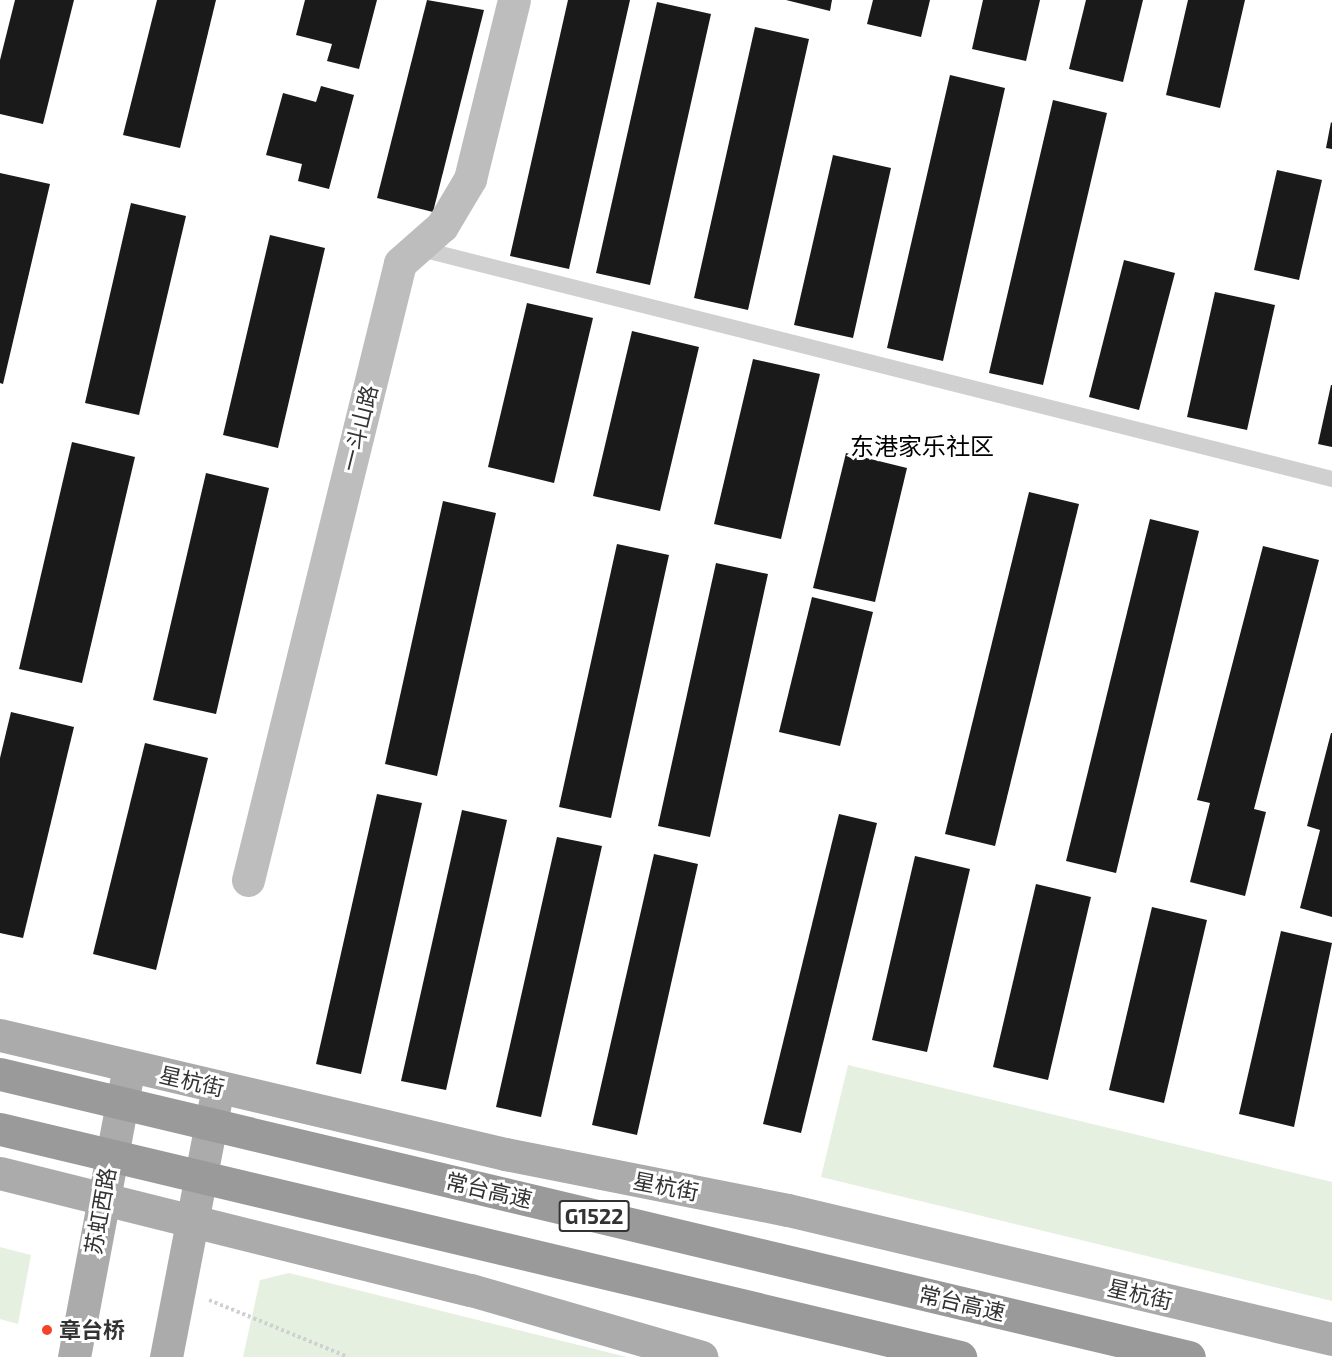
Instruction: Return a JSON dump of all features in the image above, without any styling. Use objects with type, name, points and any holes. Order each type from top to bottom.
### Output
[{"type":"highway","name":"常台高速","points":[[0,1074],[1189,1357]]},
{"type":"highway","name":"G1522","points":[[0,1130],[960,1357]]},
{"type":"main road","name":"星杭街","points":[[0,1035],[505,1154],[809,1216],[1332,1339]]},
{"type":"main road","name":"苏虹西路","points":[[74,1357],[101,1197],[129,1066]]},
{"type":"main road","points":[[166,1357],[189,1220],[218,1087]]},
{"type":"main road","points":[[0,1173],[471,1290],[701,1357]]},
{"type":"street","name":"一斗山路","points":[[248,880],[400,263],[442,226],[470,179],[514,0]]},
{"type":"lane","points":[[417,248],[1332,479]]},
{"type":"path","points":[[177,1288],[348,1357]]},
{"type":"green space","points":[[848,1065],[1332,1182],[1332,1301],[821,1177]]},
{"type":"green space","points":[[0,1247],[31,1255],[18,1324],[0,1319]]},
{"type":"green space","points":[[289,1273],[627,1357],[243,1357],[260,1280]]},
{"type":"building","points":[[15,0],[74,0],[43,124],[0,114],[0,60]]},
{"type":"building","points":[[157,0],[216,0],[180,148],[123,135]]},
{"type":"building","points":[[305,0],[377,0],[359,69],[327,61],[332,44],[296,35]]},
{"type":"building","points":[[427,0],[484,10],[433,212],[377,198]]},
{"type":"building","points":[[568,0],[630,0],[569,269],[510,256]]},
{"type":"building","points":[[786,0],[832,0],[830,11]]},
{"type":"building","points":[[873,0],[930,0],[921,37],[867,24]]},
{"type":"building","points":[[983,0],[1040,0],[1026,61],[972,49]]},
{"type":"building","points":[[1086,0],[1143,0],[1123,82],[1069,69]]},
{"type":"building","points":[[1188,0],[1245,0],[1220,108],[1166,95]]},
{"type":"building","points":[[657,2],[711,14],[650,285],[596,273]]},
{"type":"building","points":[[755,27],[809,39],[748,310],[694,298]]},
{"type":"building","points":[[950,75],[1005,88],[943,361],[887,348]]},
{"type":"building","points":[[321,86],[354,95],[329,189],[298,181],[302,164],[266,155],[283,93],[316,102]]},
{"type":"building","points":[[1053,100],[1107,113],[1043,385],[989,373]]},
{"type":"building","points":[[1332,123],[1332,149],[1326,148]]},
{"type":"building","points":[[833,155],[891,168],[853,338],[794,325]]},
{"type":"building","points":[[1277,170],[1322,180],[1299,280],[1254,270]]},
{"type":"building","points":[[0,173],[50,184],[3,384],[0,383]]},
{"type":"building","points":[[131,203],[186,216],[139,415],[85,403]]},
{"type":"building","points":[[270,235],[325,248],[278,448],[223,435]]},
{"type":"building","points":[[1124,260],[1175,273],[1139,410],[1089,397]]},
{"type":"building","points":[[1215,292],[1275,305],[1247,430],[1187,417]]},
{"type":"building","points":[[527,303],[593,318],[554,483],[488,467]]},
{"type":"building","points":[[632,331],[699,347],[660,511],[593,496]]},
{"type":"building","points":[[753,359],[820,374],[781,539],[714,524]]},
{"type":"building","points":[[1332,385],[1332,447],[1318,444]]},
{"type":"building","points":[[72,442],[135,457],[82,683],[19,669]]},
{"type":"building","points":[[846,453],[907,468],[875,602],[813,588]]},
{"type":"building","points":[[206,473],[269,488],[216,714],[153,700]]},
{"type":"building","points":[[1029,492],[1079,504],[995,846],[945,834]]},
{"type":"building","points":[[443,501],[496,513],[437,776],[385,764]]},
{"type":"building","points":[[1150,519],[1199,531],[1116,873],[1066,861]]},
{"type":"building","points":[[617,544],[669,555],[611,818],[559,807]]},
{"type":"building","points":[[1263,546],[1319,560],[1254,809],[1266,812],[1245,896],[1190,882],[1210,803],[1197,800]]},
{"type":"building","points":[[716,563],[768,574],[710,837],[658,826]]},
{"type":"building","points":[[812,597],[873,612],[840,746],[779,732]]},
{"type":"building","points":[[11,712],[74,727],[23,938],[0,933],[0,758]]},
{"type":"building","points":[[1331,733],[1332,917],[1300,908],[1320,830],[1307,826]]},
{"type":"building","points":[[145,743],[208,758],[156,970],[93,954]]},
{"type":"building","points":[[377,794],[422,803],[361,1074],[316,1064]]},
{"type":"building","points":[[462,810],[507,820],[446,1090],[401,1081]]},
{"type":"building","points":[[839,814],[877,823],[801,1133],[763,1124]]},
{"type":"building","points":[[557,837],[602,846],[541,1117],[496,1107]]},
{"type":"building","points":[[654,854],[698,864],[637,1135],[592,1125]]},
{"type":"building","points":[[915,856],[970,869],[927,1052],[872,1040]]},
{"type":"building","points":[[1036,884],[1091,897],[1048,1080],[993,1067]]},
{"type":"building","points":[[1152,907],[1207,920],[1164,1103],[1109,1090]]},
{"type":"building","points":[[1281,931],[1332,943],[1294,1127],[1239,1114]]},
{"type":"place","name":"章台桥","points":[[47,1330]]},
{"type":"district","name":"东港家乐社区","points":[[922,446]]}]
